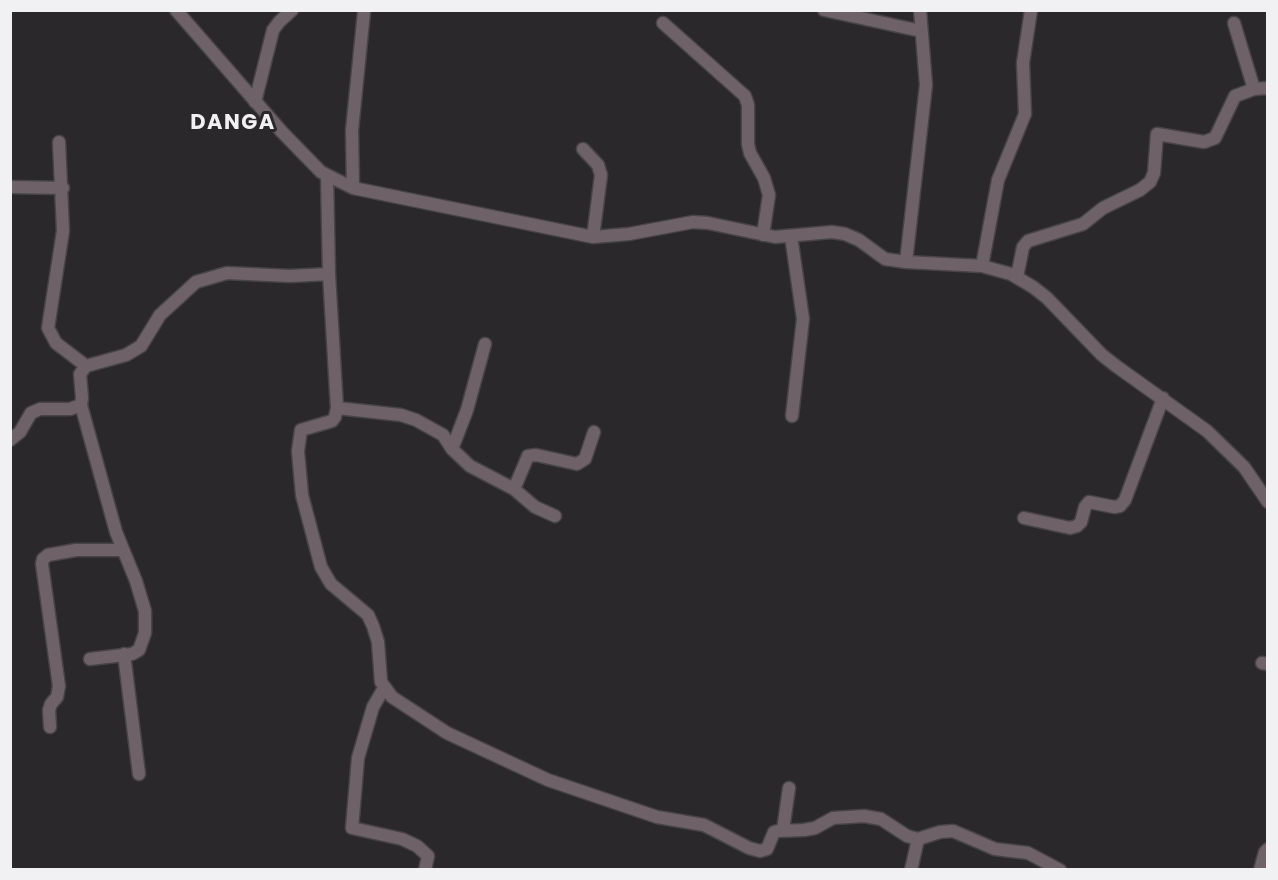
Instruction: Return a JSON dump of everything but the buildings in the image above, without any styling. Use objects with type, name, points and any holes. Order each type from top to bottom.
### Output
[{"type":"street","points":[[176,10],[255,102],[321,172],[353,188],[593,237],[629,234],[693,222],[763,235],[791,236],[819,231],[845,234],[859,240],[885,258],[906,262],[982,266],[1017,277],[1047,298],[1116,366],[1190,417],[1226,448],[1244,467],[1268,502]]},
{"type":"street","points":[[255,102],[273,30],[292,10]]},
{"type":"street","points":[[824,10],[921,31]]},
{"type":"street","points":[[906,262],[926,85],[920,10]]},
{"type":"street","points":[[982,266],[998,180],[1025,114],[1023,63],[1031,10]]},
{"type":"street","points":[[353,188],[352,130],[364,12]]},
{"type":"street","points":[[663,23],[745,96],[748,105],[750,153],[764,178],[769,195],[763,235]]},
{"type":"street","points":[[1234,23],[1254,89]]},
{"type":"street","points":[[1017,277],[1023,247],[1028,241],[1083,224],[1103,208],[1140,190],[1150,182],[1154,173],[1157,134],[1204,142],[1215,138],[1235,96],[1254,89],[1268,88]]},
{"type":"street","points":[[59,142],[63,188],[63,231],[48,328],[56,343],[86,366]]},
{"type":"street","points":[[583,149],[598,165],[601,175],[593,237]]},
{"type":"street","points":[[327,175],[329,274],[337,408],[332,421],[301,430],[298,451],[302,495],[321,567],[331,584],[368,615],[374,626],[378,642],[380,673],[384,688],[392,698],[447,733],[548,780],[657,818],[704,825],[749,848],[760,851],[767,849],[774,832],[815,828],[833,818],[864,816],[881,819],[907,836],[918,839],[940,832],[953,831],[995,849],[1028,853],[1060,870]]},
{"type":"street","points":[[10,187],[63,188]]},
{"type":"street","points":[[791,236],[803,319],[792,416]]},
{"type":"street","points":[[90,659],[139,650],[146,633],[145,611],[109,509],[81,405],[80,374],[86,366],[126,355],[141,346],[160,315],[187,289],[205,278],[226,273],[290,276],[329,274]]},
{"type":"street","points":[[452,449],[467,410],[485,344]]},
{"type":"street","points":[[1024,518],[1070,528],[1081,522],[1085,507],[1089,502],[1120,506],[1125,500],[1162,398]]},
{"type":"street","points":[[10,440],[20,432],[31,413],[40,410],[70,409],[81,405]]},
{"type":"street","points":[[337,408],[401,414],[416,420],[443,435],[452,449],[470,466],[514,489],[536,507],[555,516]]},
{"type":"street","points":[[514,489],[528,456],[536,455],[577,464],[585,459],[594,432]]},
{"type":"street","points":[[50,727],[49,710],[57,698],[59,686],[43,559],[48,555],[76,550],[123,550]]},
{"type":"street","points":[[124,654],[139,774]]},
{"type":"street","points":[[384,688],[374,707],[358,758],[352,828],[402,839],[417,846],[428,856],[425,870]]},
{"type":"street","points":[[783,830],[789,788]]},
{"type":"street","points":[[911,870],[918,839]]},
{"type":"street","points":[[1260,870],[1268,849]]},
{"type":"district","name":"DANGA","points":[[233,124]]}]
